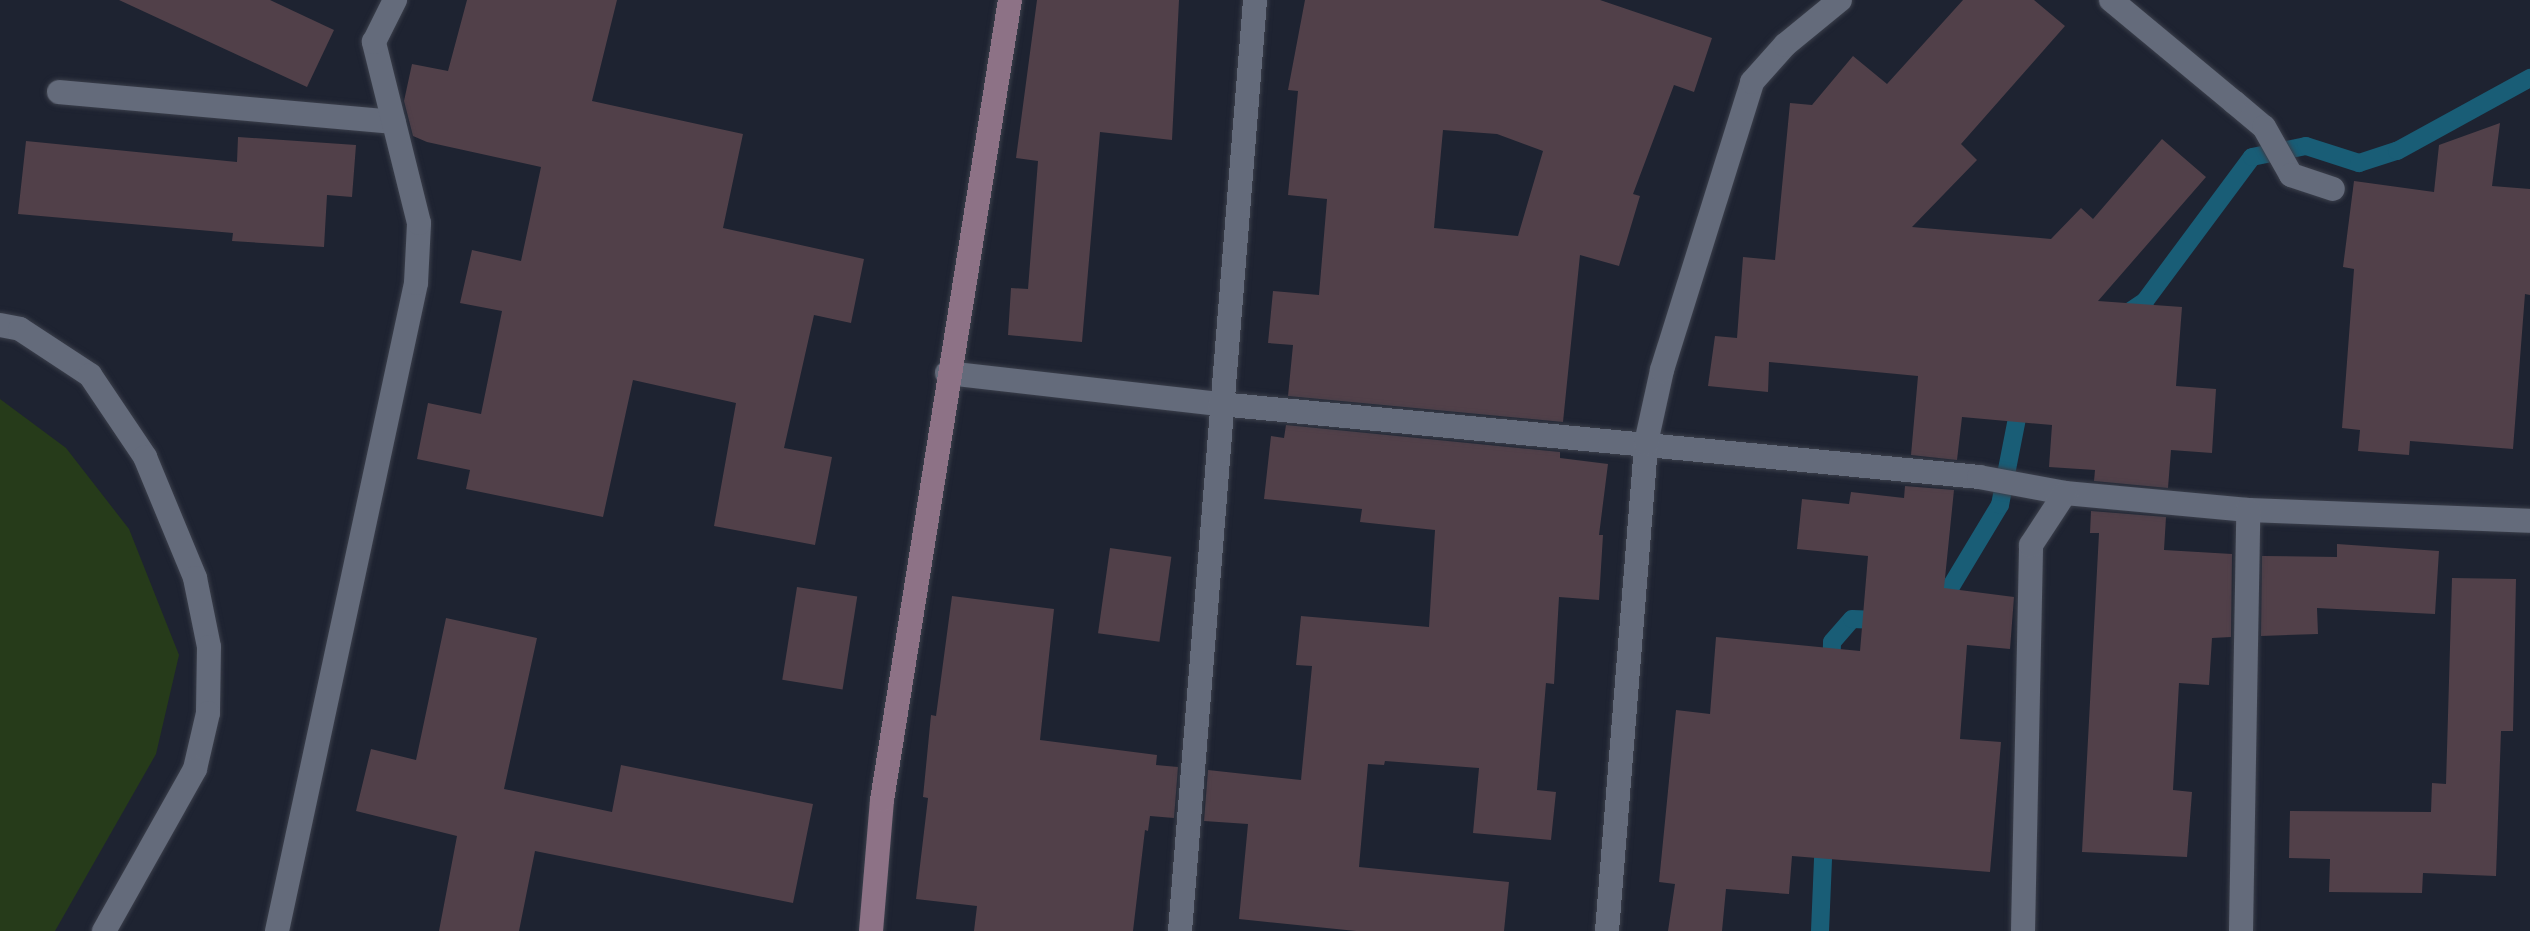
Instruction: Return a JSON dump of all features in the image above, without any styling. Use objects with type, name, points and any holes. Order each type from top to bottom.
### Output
[{"type":"street","points":[[277,931],[416,283],[419,223],[374,42],[395,0]]},
{"type":"street","points":[[871,931],[882,800],[947,373],[1010,0]]},
{"type":"street","points":[[1180,931],[1220,404],[1255,0]]},
{"type":"street","points":[[1607,931],[1646,443],[1662,370],[1752,82],[1785,45],[1840,0]]},
{"type":"street","points":[[2111,0],[2264,127],[2291,175],[2333,189]]},
{"type":"street","points":[[59,92],[394,122]]},
{"type":"street","points":[[0,325],[20,329],[90,375],[145,457],[195,578],[209,647],[208,713],[195,769],[104,931]]},
{"type":"street","points":[[947,373],[1220,404],[1979,477],[2065,493],[2248,510],[2530,521]]},
{"type":"street","points":[[2023,931],[2031,545],[2065,493]]},
{"type":"street","points":[[2241,931],[2248,510]]},
{"type":"green space","points":[[0,399],[66,448],[129,529],[179,655],[156,754],[55,931],[0,931]]},
{"type":"building","points":[[119,0],[270,0],[334,30],[307,87]]},
{"type":"building","points":[[467,0],[617,0],[592,101],[743,134],[723,228],[864,259],[851,323],[814,315],[784,448],[832,457],[815,545],[714,526],[736,403],[633,380],[603,517],[466,489],[470,470],[417,459],[428,403],[481,414],[502,311],[460,303],[472,250],[521,261],[541,167],[427,142],[413,136],[404,101],[412,64],[448,71]]},
{"type":"building","points":[[1037,0],[1179,0],[1172,140],[1100,132],[1082,342],[1008,335],[1011,288],[1028,289],[1038,161],[1016,158]]},
{"type":"building","points":[[1305,0],[1600,0],[1712,38],[1694,92],[1674,85],[1633,194],[1640,196],[1619,266],[1580,255],[1563,422],[1288,396],[1293,345],[1268,343],[1273,291],[1319,295],[1327,199],[1288,195],[1298,91],[1288,90]],"holes":[[[1443,130],[1497,134],[1543,151],[1518,236],[1434,228]]]},
{"type":"building","points":[[1963,0],[2034,0],[2065,26],[1961,144],[1977,160],[1912,227],[2051,239],[2081,208],[2093,219],[2162,139],[2206,177],[2098,301],[2182,307],[2176,386],[2216,389],[2212,453],[2171,450],[2168,488],[2094,481],[2095,470],[2049,467],[2052,425],[1962,417],[1957,460],[1911,455],[1918,376],[1769,362],[1768,392],[1708,386],[1715,336],[1737,338],[1743,257],[1775,260],[1790,103],[1812,105],[1853,56],[1887,84]]},
{"type":"building","points":[[2500,123],[2492,186],[2530,189],[2530,295],[2525,294],[2513,449],[2410,441],[2409,455],[2358,451],[2360,430],[2342,428],[2354,269],[2343,267],[2354,181],[2434,192],[2439,145]]},
{"type":"building","points":[[238,137],[356,145],[352,197],[327,195],[324,247],[232,241],[233,233],[18,214],[26,141],[237,162]]},
{"type":"building","points":[[1286,425],[1560,452],[1560,458],[1608,464],[1599,535],[1603,535],[1599,600],[1559,597],[1554,684],[1546,683],[1537,790],[1556,792],[1551,840],[1473,833],[1479,768],[1385,761],[1384,765],[1368,764],[1359,867],[1509,882],[1504,931],[1356,931],[1239,919],[1248,824],[1204,821],[1208,770],[1301,780],[1312,666],[1296,665],[1301,616],[1429,627],[1435,530],[1360,522],[1362,509],[1264,499],[1271,436],[1284,438]]},
{"type":"building","points":[[1905,486],[1954,490],[1944,588],[2014,597],[2010,649],[1967,645],[1960,739],[2001,742],[1990,872],[1792,856],[1789,894],[1726,889],[1722,931],[1668,931],[1675,884],[1659,882],[1676,710],[1710,714],[1716,637],[1860,651],[1868,556],[1797,549],[1802,499],[1849,504],[1851,492],[1904,498]]},
{"type":"building","points":[[2091,511],[2166,517],[2164,550],[2232,554],[2231,637],[2212,638],[2209,685],[2179,683],[2173,790],[2192,792],[2187,857],[2082,852],[2099,533],[2090,533]]},
{"type":"building","points":[[2337,544],[2439,551],[2435,614],[2317,608],[2318,634],[2261,636],[2262,556],[2337,557]]},
{"type":"building","points":[[1110,548],[1171,557],[1159,642],[1098,633]]},
{"type":"building","points":[[2452,578],[2516,579],[2513,731],[2501,731],[2496,876],[2423,873],[2422,893],[2329,892],[2330,859],[2289,858],[2290,811],[2431,812],[2432,783],[2446,784]]},
{"type":"building","points":[[797,587],[857,597],[843,689],[782,680]]},
{"type":"building","points":[[952,596],[1054,609],[1040,740],[1157,755],[1156,765],[1178,767],[1174,818],[1150,816],[1148,831],[1145,830],[1133,931],[974,931],[977,906],[916,899],[928,798],[923,797],[931,715],[936,716]]},
{"type":"building","points":[[446,618],[537,638],[504,789],[612,812],[621,765],[813,804],[793,903],[535,851],[519,931],[439,931],[457,836],[356,811],[371,749],[416,760]]},
{"type":"waterway","points":[[2123,316],[2145,301],[2252,157],[2306,146],[2359,163],[2397,151],[2530,78]]},
{"type":"waterway","points":[[1935,607],[1941,603],[2000,505],[2021,398]]},
{"type":"waterway","points":[[1831,672],[1832,642],[1852,619],[1886,620]]},
{"type":"waterway","points":[[1820,931],[1824,834]]}]
